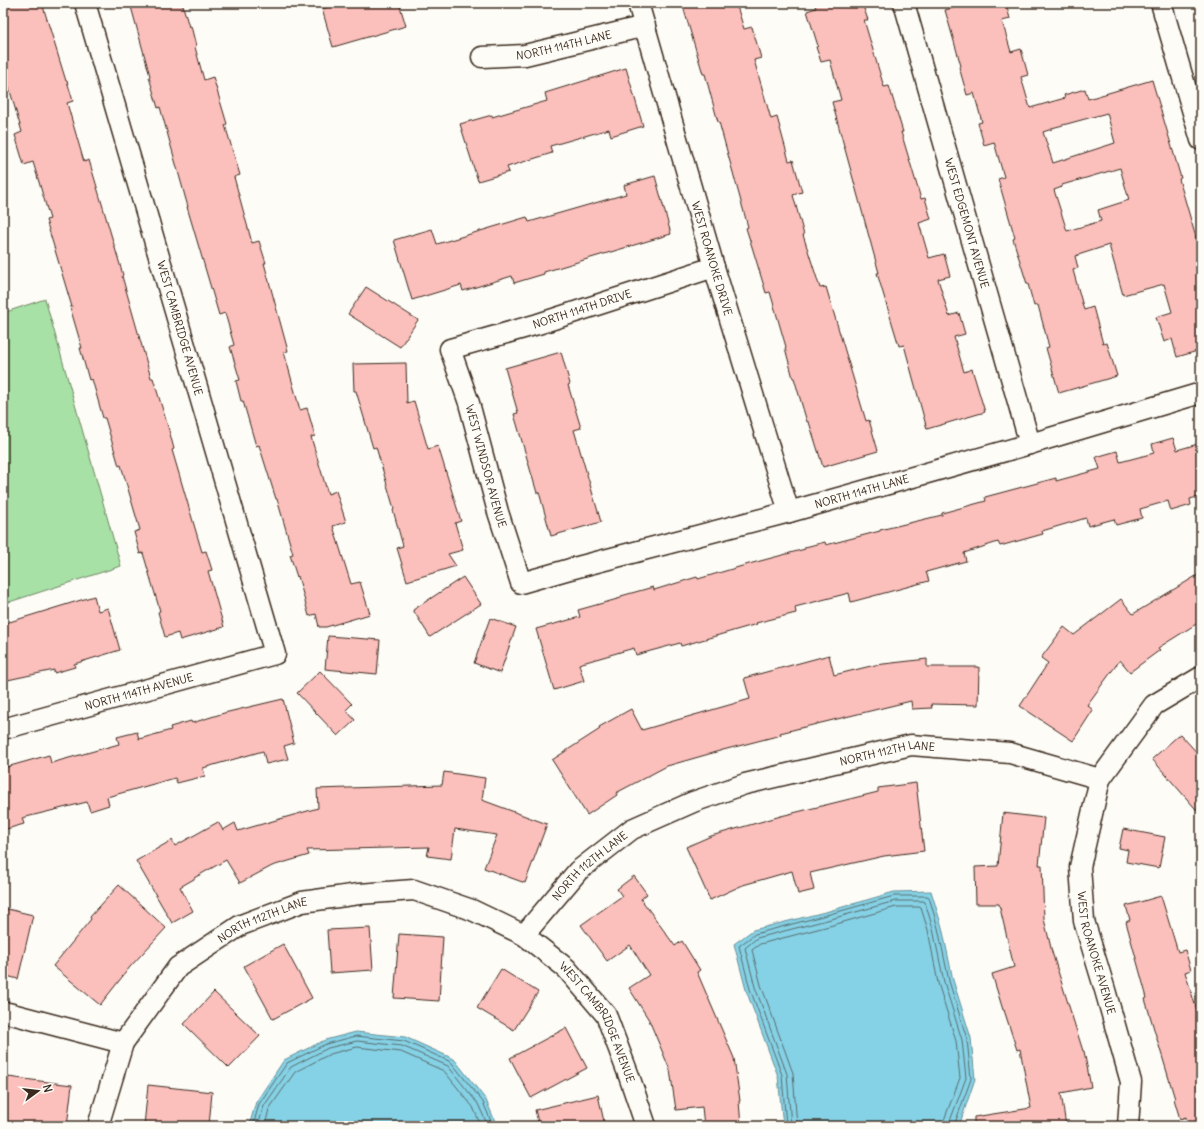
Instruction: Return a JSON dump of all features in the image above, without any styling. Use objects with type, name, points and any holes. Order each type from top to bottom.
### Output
[{"type":"street","name":"WEST CAMBRIDGE AVENUE","points":[[85,3],[275,654]]},
{"type":"street","name":"WEST ROANOKE DRIVE","points":[[638,3],[714,267],[789,512]]},
{"type":"street","name":"WEST EDGEMONT AVENUE","points":[[904,3],[1030,444]]},
{"type":"street","points":[[1161,3],[1201,140]]},
{"type":"street","name":"NORTH 114TH LANE","points":[[482,57],[525,55],[645,26]]},
{"type":"street","name":"NORTH 114TH DRIVE","points":[[450,349],[538,324],[714,267]]},
{"type":"street","name":"WEST WINDSOR AVENUE","points":[[450,349],[469,403],[498,512],[521,583]]},
{"type":"street","name":"NORTH 114TH LANE","points":[[521,583],[789,512],[1030,444],[1201,393]]},
{"type":"street","name":"NORTH 114TH AVENUE","points":[[3,728],[275,654]]},
{"type":"street","points":[[1100,778],[1154,705],[1201,677]]},
{"type":"street","name":"NORTH 112TH LANE","points":[[98,1126],[123,1043],[178,967],[241,925],[302,902],[359,894],[414,890],[472,910],[524,935],[578,871],[632,829],[693,802],[745,784],[911,745],[1010,752],[1100,778]]},
{"type":"street","name":"WEST ROANOKE AVENUE","points":[[1100,778],[1080,867],[1084,921],[1131,1082],[1128,1126]]},
{"type":"street","name":"WEST CAMBRIDGE AVENUE","points":[[524,935],[566,968],[606,1015],[646,1126]]},
{"type":"street","points":[[3,1013],[8,1013],[123,1043]]},
{"type":"green space","points":[[45,299],[121,566],[3,604],[3,313]]},
{"type":"water","points":[[931,891],[942,927],[953,980],[971,1038],[975,1079],[959,1126],[783,1126],[778,1076],[746,990],[734,944],[753,930],[829,911],[894,892]]},
{"type":"water","points":[[356,1032],[405,1037],[454,1059],[486,1100],[497,1126],[249,1126],[256,1102],[284,1060],[325,1040]]},
{"type":"building","points":[[3,3],[42,3],[73,101],[67,103],[84,162],[89,160],[123,275],[122,276],[151,378],[153,378],[169,430],[174,449],[172,450],[202,552],[206,551],[212,570],[208,571],[224,627],[180,640],[178,633],[165,637],[158,612],[160,611],[143,553],[140,554],[134,532],[140,530],[121,465],[119,466],[92,379],[89,380],[80,348],[82,348],[70,307],[72,307],[46,220],[50,219],[33,162],[24,165],[15,135],[22,132],[3,67]]},
{"type":"building","points":[[130,3],[182,3],[189,27],[191,26],[204,80],[213,77],[240,175],[234,177],[252,243],[259,241],[266,263],[264,263],[288,351],[284,352],[300,410],[307,408],[315,436],[311,437],[328,494],[336,491],[346,522],[333,526],[351,584],[360,582],[370,614],[326,627],[319,627],[316,614],[309,616],[298,576],[297,577],[290,555],[293,554],[277,499],[259,445],[256,446],[243,401],[241,401],[236,381],[240,380],[230,347],[234,345],[225,313],[219,315],[187,207],[160,107],[158,108],[149,77],[150,76]]},
{"type":"building","points":[[343,3],[399,3],[406,26],[333,47],[322,9]]},
{"type":"building","points":[[682,3],[736,3],[744,29],[752,27],[761,58],[754,60],[771,119],[777,117],[789,161],[793,160],[802,192],[793,195],[803,235],[820,288],[826,287],[866,421],[869,420],[878,451],[823,467],[793,378],[786,347],[770,292],[766,293],[746,228],[748,227],[719,122]]},
{"type":"building","points":[[814,3],[862,3],[868,20],[864,20],[884,87],[889,86],[921,199],[925,198],[931,219],[919,223],[929,258],[944,254],[950,276],[938,279],[949,316],[959,313],[965,334],[954,337],[964,372],[972,369],[985,412],[927,429],[904,345],[899,346],[877,273],[879,273],[832,102],[841,100],[830,60],[821,62],[816,47],[818,46],[807,11],[816,8]]},
{"type":"building","points":[[970,3],[1006,3],[1010,19],[1002,21],[1011,52],[1021,49],[1028,75],[1021,77],[1030,108],[1065,98],[1064,95],[1085,89],[1088,99],[1152,80],[1181,178],[1179,179],[1201,255],[1201,350],[1177,357],[1172,339],[1164,342],[1156,317],[1172,312],[1164,284],[1123,295],[1109,245],[1075,256],[1078,268],[1073,270],[1084,310],[1093,307],[1103,344],[1107,343],[1117,376],[1059,393],[1046,348],[1049,347],[1038,305],[1034,306],[1013,239],[1015,238],[998,179],[1004,177],[994,142],[984,145],[978,123],[982,122],[974,93],[967,95],[959,67],[961,66],[945,10]],"holes":[[[1107,113],[1115,143],[1053,163],[1043,132],[1052,128]],[[1120,168],[1129,200],[1098,210],[1101,221],[1067,231],[1054,190],[1062,187],[1062,185]]]},
{"type":"building","points":[[626,68],[643,126],[611,136],[609,129],[550,146],[552,153],[507,167],[509,172],[478,181],[460,124],[492,115],[492,117],[547,101],[545,93]]},
{"type":"building","points":[[655,176],[671,234],[544,272],[544,274],[514,283],[512,276],[463,291],[461,285],[412,300],[394,240],[432,229],[437,244],[527,217],[529,222],[626,194],[624,185]]},
{"type":"building","points":[[366,287],[418,320],[400,347],[348,314]]},
{"type":"building","points":[[561,352],[570,384],[568,385],[581,428],[574,430],[601,522],[551,536],[539,492],[537,493],[514,414],[518,413],[505,368]]},
{"type":"building","points":[[406,363],[407,403],[414,401],[428,449],[438,446],[461,521],[455,523],[463,550],[448,554],[456,566],[407,581],[397,548],[403,546],[393,510],[394,509],[376,447],[373,448],[356,391],[354,391],[353,364]]},
{"type":"building","points":[[1173,438],[1177,450],[1201,443],[1201,496],[1190,499],[1191,505],[1171,511],[1168,501],[1140,509],[1142,518],[1116,525],[1114,519],[1088,526],[1086,518],[1042,531],[1043,534],[1000,546],[998,542],[964,553],[966,561],[926,572],[929,581],[851,602],[849,593],[795,607],[796,613],[756,623],[757,624],[681,646],[680,643],[636,655],[634,648],[579,664],[584,681],[554,690],[536,629],[580,617],[578,610],[653,587],[654,590],[697,577],[698,579],[805,549],[805,547],[825,542],[826,545],[942,515],[942,513],[986,501],[985,497],[1056,478],[1056,481],[1100,469],[1096,457],[1117,451],[1120,462],[1154,453],[1152,444]]},
{"type":"building","points":[[1201,573],[1201,621],[1158,648],[1160,650],[1130,672],[1120,660],[1087,705],[1093,710],[1073,741],[1020,706],[1048,663],[1041,658],[1064,627],[1074,635],[1121,599],[1133,614]]},
{"type":"building","points":[[463,577],[481,604],[430,637],[413,610]]},
{"type":"building","points":[[94,596],[98,611],[108,608],[120,650],[74,664],[75,667],[54,673],[54,670],[3,681],[3,624]]},
{"type":"building","points":[[490,618],[516,627],[500,673],[474,663]]},
{"type":"building","points":[[328,636],[380,640],[377,674],[325,669]]},
{"type":"building","points":[[829,655],[834,675],[875,665],[927,659],[927,667],[979,667],[978,705],[931,704],[932,708],[912,709],[911,701],[780,733],[781,735],[667,766],[616,793],[617,795],[587,815],[552,760],[600,729],[599,727],[631,709],[642,730],[750,699],[744,678]]},
{"type":"building","points":[[320,671],[352,704],[346,710],[355,720],[338,736],[297,693]]},
{"type":"building","points":[[283,699],[294,743],[284,746],[288,759],[266,764],[263,751],[203,768],[205,776],[177,783],[175,778],[107,797],[109,805],[90,811],[87,802],[22,818],[24,824],[3,830],[3,768],[49,755],[51,763],[119,744],[117,737],[137,732],[139,739],[171,730],[170,727],[191,721],[192,723],[224,713]]},
{"type":"building","points":[[1180,734],[1201,757],[1201,815],[1152,759]]},
{"type":"building","points":[[444,772],[485,778],[482,800],[547,824],[525,883],[484,868],[497,835],[455,829],[451,859],[427,856],[429,847],[307,850],[309,855],[272,866],[240,883],[226,860],[180,887],[193,911],[172,923],[136,861],[172,840],[175,846],[218,822],[223,830],[235,823],[238,831],[318,808],[317,789],[442,785]]},
{"type":"building","points":[[916,783],[924,851],[884,856],[810,873],[814,890],[798,894],[792,871],[743,885],[710,900],[686,847],[711,836],[781,816],[878,792],[878,788]]},
{"type":"building","points":[[1003,813],[1044,818],[1039,865],[1042,865],[1044,919],[1052,952],[1084,1051],[1091,1087],[1061,1093],[1066,1126],[974,1126],[974,1117],[1031,1108],[1020,1049],[1017,1050],[992,974],[1014,967],[999,904],[976,904],[975,867],[998,866]]},
{"type":"building","points":[[1123,829],[1165,837],[1159,868],[1126,862],[1128,850],[1119,848]]},
{"type":"building","points":[[634,876],[647,894],[641,899],[675,946],[682,941],[700,970],[697,972],[734,1058],[740,1101],[741,1126],[704,1126],[702,1107],[676,1110],[670,1070],[649,1020],[629,988],[649,975],[630,945],[607,961],[581,925],[622,896],[617,889]]},
{"type":"building","points":[[119,885],[166,928],[130,967],[100,1005],[53,966],[91,919],[90,917]]},
{"type":"building","points":[[1161,896],[1178,952],[1185,950],[1191,970],[1185,972],[1201,1024],[1201,1126],[1187,1126],[1186,1117],[1180,1119],[1145,999],[1147,998],[1126,922],[1130,920],[1126,906]]},
{"type":"building","points":[[3,908],[33,915],[18,979],[3,975]]},
{"type":"building","points":[[370,928],[373,970],[330,973],[327,930]]},
{"type":"building","points":[[399,934],[443,937],[439,1001],[394,998]]},
{"type":"building","points":[[283,944],[312,998],[273,1019],[244,966]]},
{"type":"building","points":[[501,969],[538,992],[514,1030],[477,1008]]},
{"type":"building","points":[[214,992],[260,1036],[229,1068],[184,1024]]},
{"type":"building","points":[[566,1028],[587,1068],[531,1098],[510,1058]]},
{"type":"building","points":[[8,1077],[72,1085],[67,1126],[37,1126],[3,1122]]},
{"type":"building","points":[[148,1085],[212,1092],[209,1126],[144,1126]]},
{"type":"building","points":[[598,1095],[605,1126],[539,1126],[535,1110]]}]
